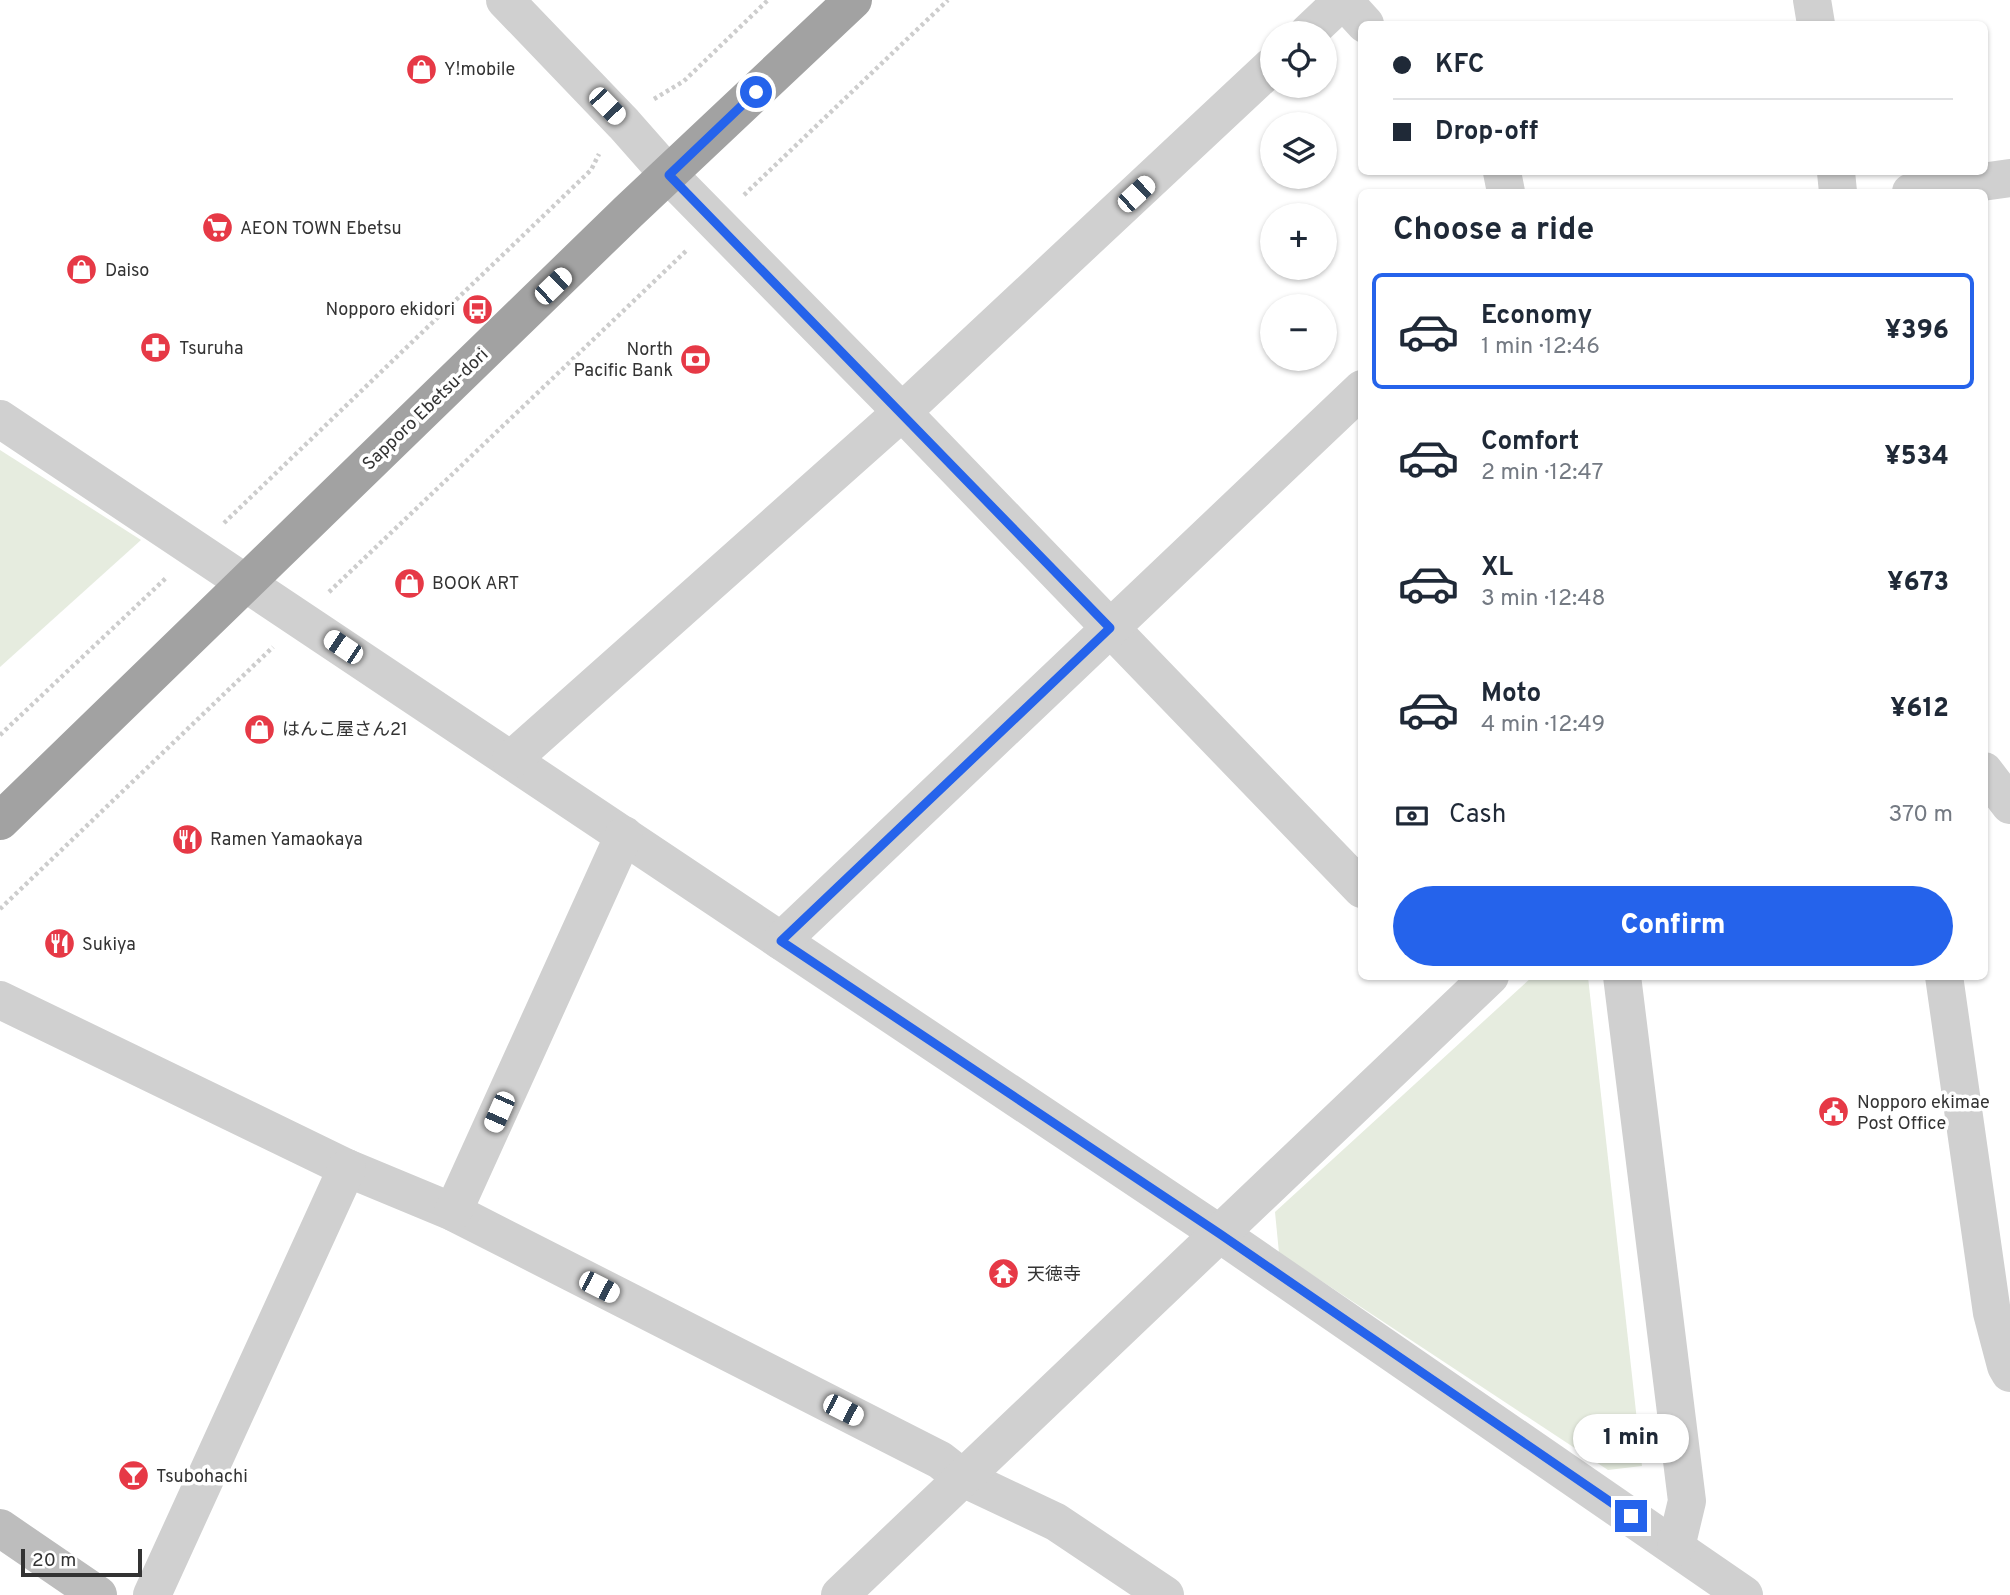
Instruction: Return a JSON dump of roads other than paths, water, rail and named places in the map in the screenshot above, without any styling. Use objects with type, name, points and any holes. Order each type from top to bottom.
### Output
[{"type":"highway","name":"Sapporo Ebetsu-dori","points":[[0,821],[853,0]]},
{"type":"main road","points":[[0,1528],[98,1595]]},
{"type":"street","points":[[505,0],[669,175],[902,412],[1358,885]]},
{"type":"street","points":[[1321,21],[1343,0],[1363,21]]},
{"type":"street","points":[[1812,0],[1816,21]]},
{"type":"street","points":[[511,760],[902,412],[1260,77]]},
{"type":"street","points":[[1932,189],[2010,178]]},
{"type":"street","points":[[781,941],[1358,393]]},
{"type":"street","points":[[0,419],[1220,1234],[1744,1595]]},
{"type":"street","points":[[1988,776],[2010,805]]},
{"type":"street","points":[[453,1212],[624,835]]},
{"type":"street","points":[[1622,980],[1687,1501],[1676,1547]]},
{"type":"street","points":[[1945,980],[1992,1312],[2010,1373]]},
{"type":"street","points":[[840,1595],[1220,1234],[1468,984]]},
{"type":"street","points":[[0,1000],[347,1168],[453,1212],[940,1460],[963,1478],[1056,1522],[1165,1595]]},
{"type":"street","points":[[152,1595],[347,1168]]},
{"type":"place","name":"Y!mobile","points":[[421,69]]},
{"type":"place","name":"AEON TOWN Ebetsu","points":[[217,228]]},
{"type":"place","name":"Daiso","points":[[82,270]]},
{"type":"place","name":"Nopporo ekidori","points":[[478,309]]},
{"type":"place","name":"Tsuruha","points":[[156,348]]},
{"type":"place","name":"North Pacific Bank","points":[[696,359]]},
{"type":"place","name":"BOOK ART","points":[[409,583]]},
{"type":"place","name":"はんこ屋さん21","points":[[259,729]]},
{"type":"place","name":"Ramen Yamaokaya","points":[[187,839]]},
{"type":"place","name":"Sukiya","points":[[59,944]]},
{"type":"place","name":"Nopporo ekimae Post Office","points":[[1834,1112]]},
{"type":"place","name":"天徳寺","points":[[1004,1274]]},
{"type":"place","name":"Tsubohachi","points":[[133,1476]]}]
